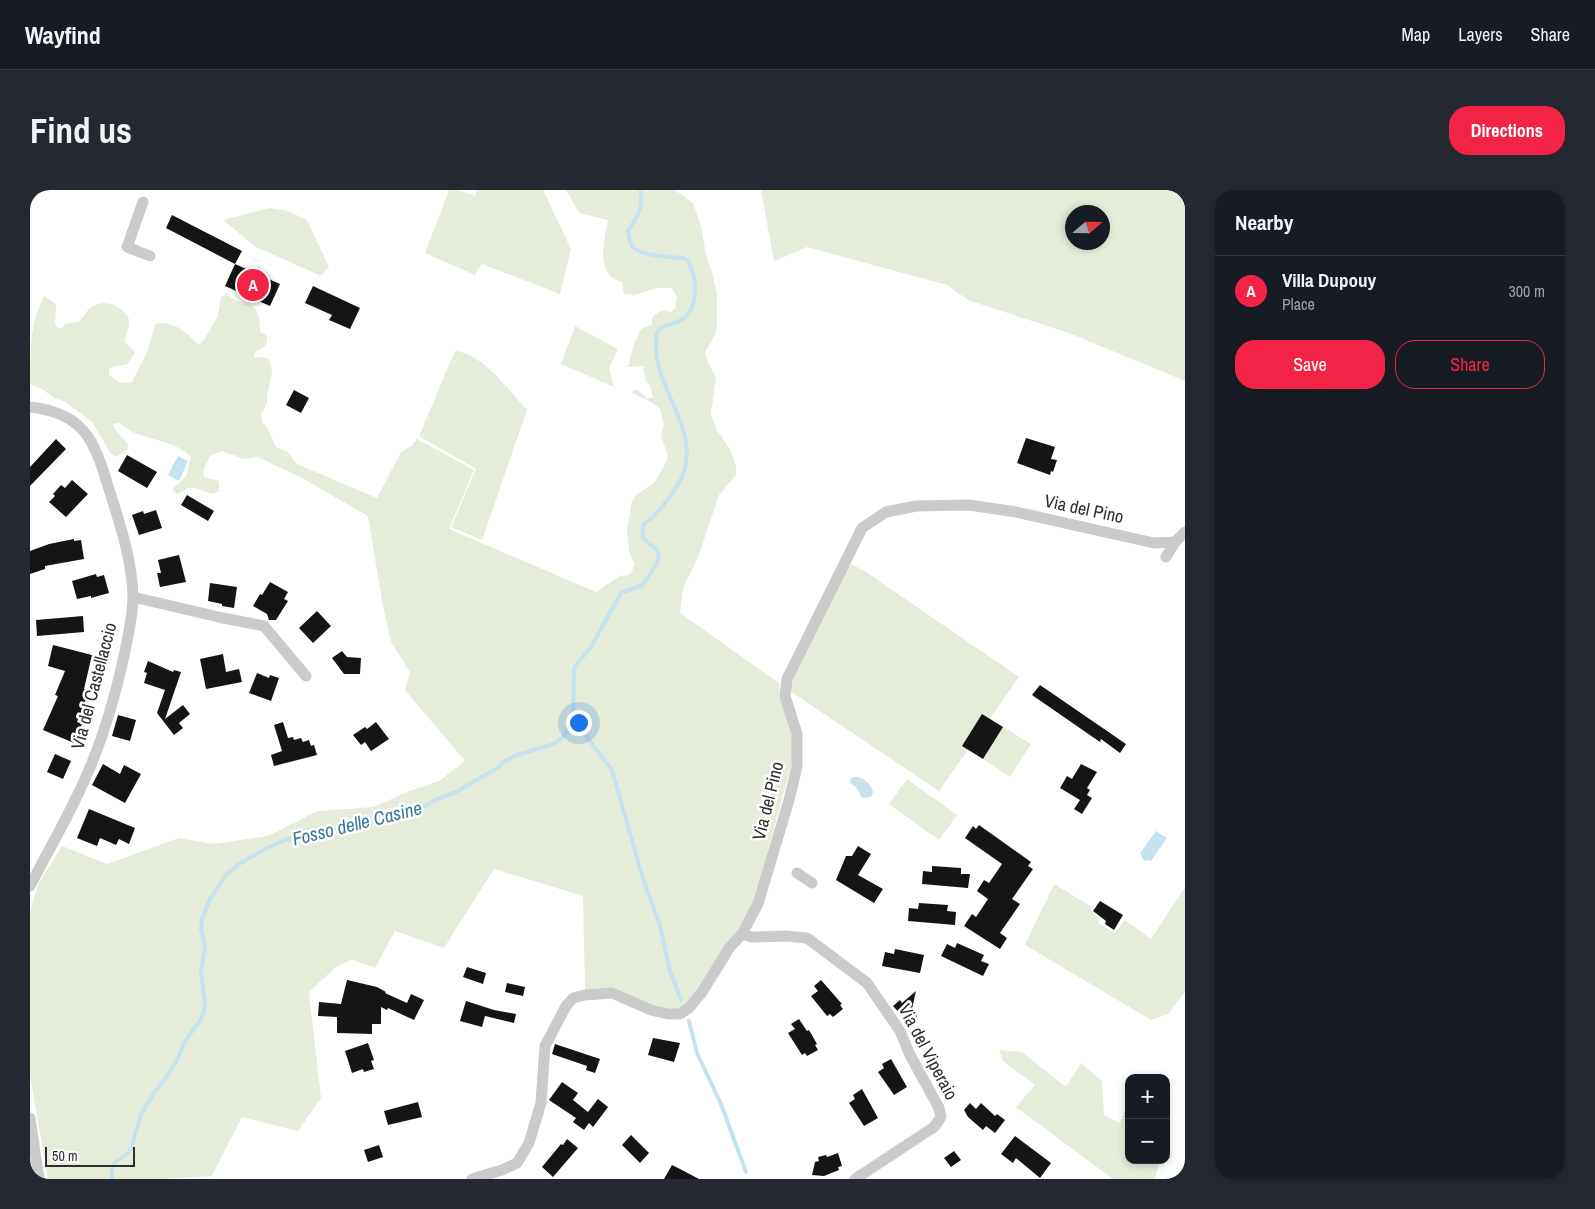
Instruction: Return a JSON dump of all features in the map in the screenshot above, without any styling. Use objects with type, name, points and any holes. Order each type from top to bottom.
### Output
[{"type":"street","points":[[143,202],[127,247],[150,256]]},
{"type":"street","name":"Via del Castellaccio","points":[[30,407],[61,414],[78,424],[89,436],[107,482],[122,530],[130,569],[133,597],[122,666],[99,744],[79,792],[30,886]]},
{"type":"street","name":"Via del Pino","points":[[472,1179],[502,1170],[517,1163],[529,1143],[541,1103],[545,1046],[566,1006],[573,998],[585,995],[612,994],[651,1010],[668,1014],[680,1014],[689,1008],[702,992],[730,947],[742,934],[758,904],[789,800],[796,767],[797,734],[785,696],[787,679],[862,528],[886,512],[916,506],[969,505],[1016,512],[1154,543],[1175,542]]},
{"type":"street","points":[[1166,556],[1175,542],[1185,532]]},
{"type":"street","points":[[133,597],[264,626],[306,676]]},
{"type":"street","points":[[797,873],[812,883]]},
{"type":"street","name":"Via del Viperaio","points":[[742,934],[752,937],[786,936],[808,938],[856,969],[900,1031],[909,1053],[939,1108],[941,1117],[934,1128],[855,1179]]},
{"type":"street","points":[[30,1118],[39,1179]]},
{"type":"green space","points":[[449,190],[458,190],[475,196],[477,190],[543,190],[571,249],[560,294],[482,264],[475,275],[425,253]]},
{"type":"green space","points":[[566,190],[675,190],[693,203],[701,226],[706,255],[717,294],[717,327],[714,337],[705,352],[708,363],[716,377],[711,414],[716,429],[730,449],[736,465],[736,475],[719,495],[698,557],[683,588],[680,613],[779,683],[780,697],[795,740],[792,763],[752,908],[690,1003],[681,1009],[671,1009],[657,1006],[608,988],[585,990],[583,896],[494,869],[444,948],[395,931],[375,968],[352,960],[337,966],[309,992],[321,1098],[298,1131],[242,1117],[212,1176],[162,1179],[48,1179],[30,1076],[30,911],[38,884],[62,846],[107,864],[179,838],[213,844],[268,836],[317,811],[374,807],[407,792],[439,781],[465,761],[405,690],[410,672],[391,642],[368,516],[300,477],[257,457],[244,459],[222,451],[210,456],[203,471],[204,477],[219,481],[219,491],[212,494],[195,488],[189,488],[177,494],[172,489],[186,476],[191,458],[178,447],[136,434],[119,423],[113,424],[128,444],[127,451],[115,457],[110,453],[93,423],[66,402],[54,398],[42,389],[30,384],[33,326],[39,305],[44,296],[56,304],[55,325],[61,329],[65,324],[80,320],[90,308],[100,304],[106,303],[116,306],[127,315],[129,323],[125,342],[135,352],[128,364],[109,368],[109,375],[117,381],[125,383],[132,382],[148,350],[155,324],[173,325],[189,335],[197,344],[202,343],[218,316],[221,297],[227,294],[240,302],[251,305],[257,312],[260,332],[267,336],[265,346],[256,351],[254,357],[268,358],[271,364],[272,372],[267,403],[261,415],[262,422],[267,427],[276,447],[288,452],[297,464],[377,498],[401,452],[411,446],[417,439],[474,470],[449,529],[596,592],[620,576],[628,575],[632,572],[634,564],[629,551],[627,531],[632,501],[636,495],[654,483],[667,460],[667,452],[661,437],[664,424],[660,409],[651,402],[632,393],[634,390],[638,390],[648,399],[653,397],[649,384],[646,382],[643,366],[628,367],[634,344],[641,329],[652,325],[652,317],[658,312],[670,312],[675,309],[677,297],[672,288],[656,288],[632,296],[631,294],[624,294],[622,282],[613,278],[608,273],[603,256],[608,220],[579,213]]},
{"type":"green space","points":[[761,190],[1185,190],[1185,381],[1069,333],[968,300],[947,285],[807,247],[774,261]]},
{"type":"green space","points":[[269,208],[288,211],[307,220],[329,267],[321,276],[256,247],[223,220]]},
{"type":"green space","points":[[575,326],[618,349],[609,368],[614,387],[561,364]]},
{"type":"green space","points":[[455,351],[466,354],[486,366],[504,383],[527,410],[482,540],[451,527],[476,469],[419,436]]},
{"type":"green space","points":[[851,564],[863,570],[1019,677],[939,791],[790,691],[789,683],[846,568]]},
{"type":"green space","points":[[1003,727],[1031,744],[1010,777],[983,759]]},
{"type":"green space","points":[[907,779],[957,815],[939,840],[889,804]]},
{"type":"green space","points":[[1054,884],[1092,907],[1091,910],[1100,919],[1098,923],[1115,933],[1125,920],[1151,939],[1185,887],[1185,992],[1168,1014],[1151,1020],[1025,945]]},
{"type":"green space","points":[[999,1050],[1022,1052],[1066,1087],[1081,1063],[1102,1081],[1104,1115],[1120,1123],[1125,1109],[1125,1164],[1159,1164],[1155,1179],[1113,1179],[1016,1107],[1035,1085],[1003,1061]]},
{"type":"water","points":[[178,456],[188,461],[179,481],[168,475]]},
{"type":"water","points":[[850,778],[864,779],[868,783],[873,792],[871,797],[862,798],[857,788],[851,784]]},
{"type":"water","points":[[1156,831],[1167,838],[1151,861],[1144,861],[1140,853]]},
{"type":"building","points":[[172,215],[242,251],[235,264],[166,228]]},
{"type":"building","points":[[235,264],[280,284],[270,306],[225,286]]},
{"type":"building","points":[[313,286],[360,308],[350,329],[329,320],[332,315],[305,303]]},
{"type":"building","points":[[294,390],[309,398],[301,413],[286,405]]},
{"type":"building","points":[[1026,438],[1055,447],[1051,459],[1057,460],[1050,475],[1017,463]]},
{"type":"building","points":[[56,439],[66,449],[30,486],[30,467]]},
{"type":"building","points":[[127,455],[157,472],[147,488],[118,471]]},
{"type":"building","points":[[72,480],[88,494],[66,517],[49,502],[61,485],[65,488]]},
{"type":"building","points":[[187,495],[214,511],[208,521],[181,505]]},
{"type":"building","points":[[156,510],[162,528],[139,535],[132,515],[143,511],[144,514]]},
{"type":"building","points":[[74,539],[74,541],[81,540],[84,559],[45,566],[45,569],[30,574],[30,551],[49,544]]},
{"type":"building","points":[[179,555],[186,582],[160,587],[157,573],[161,573],[158,560]]},
{"type":"building","points":[[96,574],[97,577],[104,575],[109,593],[91,598],[91,596],[77,599],[72,581]]},
{"type":"building","points":[[270,582],[288,592],[284,599],[288,601],[276,620],[269,620],[267,614],[253,606]]},
{"type":"building","points":[[210,583],[237,587],[234,608],[208,601]]},
{"type":"building","points":[[317,611],[331,626],[313,643],[299,628]]},
{"type":"building","points":[[83,616],[84,632],[37,636],[36,620]]},
{"type":"building","points":[[53,645],[92,655],[84,689],[87,690],[84,696],[87,697],[77,722],[82,724],[74,743],[43,730],[58,696],[55,695],[65,671],[48,666]]},
{"type":"building","points":[[342,651],[347,657],[361,658],[360,674],[344,674],[332,658]]},
{"type":"building","points":[[223,654],[226,672],[239,669],[242,682],[206,689],[200,659]]},
{"type":"building","points":[[148,661],[173,672],[174,670],[181,672],[165,719],[183,705],[190,714],[179,723],[183,728],[174,735],[157,713],[165,690],[144,683],[147,673],[144,672]]},
{"type":"building","points":[[257,673],[269,678],[270,675],[279,678],[271,701],[249,693]]},
{"type":"building","points":[[1040,685],[1126,744],[1120,753],[1101,739],[1100,742],[1032,695]]},
{"type":"building","points":[[982,714],[1003,727],[983,759],[962,746]]},
{"type":"building","points":[[118,715],[136,720],[130,741],[112,736]]},
{"type":"building","points":[[283,722],[288,738],[293,737],[294,740],[301,738],[303,742],[309,740],[311,746],[314,745],[317,755],[274,766],[271,755],[282,751],[274,725]]},
{"type":"building","points":[[376,722],[389,739],[371,751],[365,742],[361,745],[353,735],[365,727],[367,729]]},
{"type":"building","points":[[55,754],[71,761],[63,779],[47,772]]},
{"type":"building","points":[[103,764],[120,774],[124,765],[141,774],[125,803],[92,785]]},
{"type":"building","points":[[1081,764],[1097,772],[1087,788],[1090,790],[1087,795],[1092,798],[1082,814],[1074,809],[1080,800],[1060,788],[1067,776],[1072,779]]},
{"type":"building","points":[[89,809],[135,828],[129,844],[119,839],[116,845],[100,838],[97,846],[77,838]]},
{"type":"building","points":[[979,825],[1031,862],[1028,866],[1033,869],[1012,899],[1020,904],[1000,933],[1007,938],[1000,949],[964,926],[972,914],[976,917],[988,899],[977,891],[984,880],[989,883],[1002,864],[965,838],[973,826],[976,829]]},
{"type":"building","points":[[858,846],[871,854],[858,875],[883,889],[874,903],[836,880],[846,856],[852,856]]},
{"type":"building","points":[[932,866],[961,868],[961,874],[970,874],[968,888],[922,884],[923,871],[932,872]]},
{"type":"building","points":[[1100,901],[1123,915],[1114,930],[1105,924],[1106,921],[1093,911]]},
{"type":"building","points":[[919,903],[948,905],[947,911],[956,912],[955,925],[908,921],[909,908],[918,909]]},
{"type":"building","points":[[957,943],[984,955],[981,961],[989,964],[983,976],[941,956],[947,944],[955,948]]},
{"type":"building","points":[[895,949],[924,955],[920,973],[882,966],[885,952],[894,954]]},
{"type":"building","points":[[467,967],[486,973],[483,984],[463,977]]},
{"type":"building","points":[[347,980],[377,987],[385,993],[407,1003],[411,994],[424,1000],[414,1020],[388,1008],[387,1010],[381,1007],[381,1024],[372,1024],[372,1034],[337,1033],[337,1017],[318,1016],[319,1002],[341,1004]]},
{"type":"building","points":[[821,980],[842,1004],[840,1005],[843,1009],[833,1017],[830,1014],[827,1016],[811,996],[818,991],[814,986]]},
{"type":"building","points":[[507,983],[525,987],[523,996],[505,992]]},
{"type":"building","points":[[916,991],[912,1009],[915,1010],[914,1013],[917,1016],[909,1024],[893,1006],[900,1000],[902,1003]]},
{"type":"building","points":[[466,1001],[494,1010],[516,1014],[514,1023],[485,1016],[482,1027],[460,1021]]},
{"type":"building","points":[[799,1019],[807,1031],[809,1030],[817,1044],[815,1045],[818,1050],[807,1056],[805,1053],[802,1055],[788,1033],[795,1029],[791,1024]]},
{"type":"building","points":[[653,1038],[680,1043],[674,1062],[648,1055]]},
{"type":"building","points":[[368,1043],[374,1060],[371,1061],[374,1069],[364,1072],[363,1069],[352,1073],[345,1051]]},
{"type":"building","points":[[555,1044],[600,1059],[595,1073],[586,1070],[587,1066],[552,1054]]},
{"type":"building","points":[[891,1059],[907,1087],[894,1095],[878,1072],[884,1068],[882,1064]]},
{"type":"building","points":[[562,1082],[578,1093],[573,1100],[588,1112],[598,1099],[608,1107],[593,1127],[589,1123],[584,1130],[573,1122],[576,1118],[549,1100]]},
{"type":"building","points":[[862,1089],[878,1118],[864,1126],[849,1103],[855,1099],[853,1095]]},
{"type":"building","points":[[418,1102],[422,1117],[388,1125],[384,1111]]},
{"type":"building","points":[[970,1103],[976,1109],[981,1103],[995,1116],[997,1114],[1005,1120],[995,1133],[986,1126],[983,1130],[968,1117],[964,1110]]},
{"type":"building","points":[[631,1135],[649,1153],[640,1163],[622,1145]]},
{"type":"building","points":[[1015,1136],[1051,1163],[1040,1178],[1016,1158],[1013,1163],[1001,1154]]},
{"type":"building","points":[[567,1139],[578,1148],[553,1177],[542,1167]]},
{"type":"building","points":[[379,1145],[383,1157],[368,1162],[364,1150]]},
{"type":"building","points":[[954,1151],[961,1160],[951,1167],[944,1158]]},
{"type":"building","points":[[838,1153],[842,1166],[838,1167],[839,1170],[824,1176],[812,1175],[815,1162],[819,1161],[818,1157],[826,1155],[827,1157]]},
{"type":"building","points":[[672,1165],[680,1169],[699,1179],[664,1179]]},
{"type":"waterway","name":"Fosso delle Casine","points":[[112,1179],[114,1163],[131,1149],[141,1114],[168,1075],[185,1041],[201,1019],[205,1004],[201,971],[205,946],[201,930],[202,919],[210,899],[226,875],[239,864],[269,847],[288,839],[356,827],[385,816],[417,811],[437,799],[456,792],[514,756],[554,744],[562,738],[573,719],[574,668],[591,647],[621,593],[643,585],[657,563],[659,554],[643,538],[643,526],[675,490],[684,472],[687,455],[686,440],[681,424],[662,378],[658,363],[656,337],[662,327],[679,321],[687,315],[694,301],[695,284],[688,261],[683,258],[656,256],[642,252],[637,250],[629,240],[628,231],[641,207],[640,190]]},
{"type":"waterway","points":[[573,719],[612,770],[643,879],[660,926],[670,971],[681,1000]]},
{"type":"waterway","points":[[689,1021],[697,1053],[721,1104],[746,1172]]},
{"type":"place","name":"Villa Dupouy","points":[[253,285]]}]
